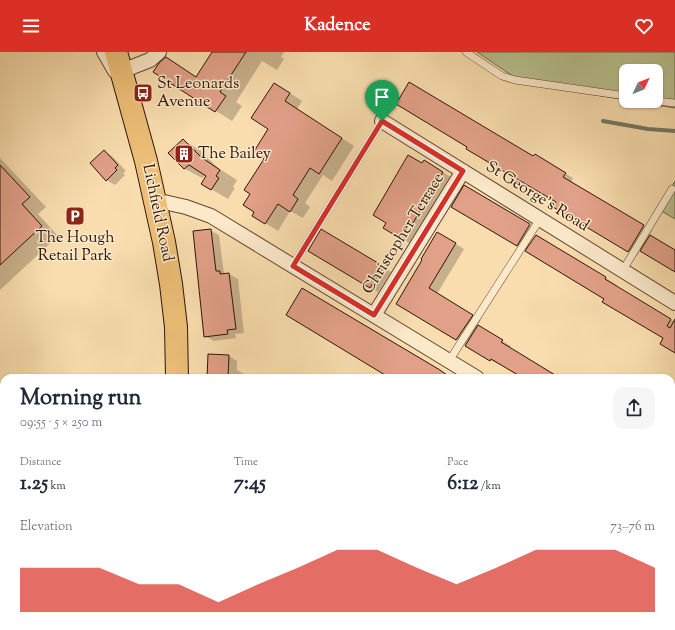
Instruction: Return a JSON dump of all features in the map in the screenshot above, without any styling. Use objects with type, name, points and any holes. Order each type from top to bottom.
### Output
[{"type":"highway","name":"Lichfield Road","points":[[122,71],[155,200],[171,284],[176,327],[177,374]]},
{"type":"street","points":[[104,52],[122,71],[150,60],[159,52]]},
{"type":"street","name":"St George's Road","points":[[382,121],[675,303]]},
{"type":"street","name":"Christopher Terrace","points":[[374,315],[463,171]]},
{"type":"street","points":[[155,200],[186,207],[211,216],[470,374]]},
{"type":"lane","points":[[466,52],[502,76],[515,80],[619,95]]},
{"type":"lane","points":[[663,102],[675,103]]},
{"type":"lane","points":[[293,266],[382,121]]},
{"type":"lane","points":[[623,270],[672,189]]},
{"type":"lane","points":[[449,362],[540,219]]},
{"type":"green space","points":[[477,52],[675,52],[675,108],[663,106],[663,64],[619,64],[619,99],[523,83]]},
{"type":"green space","points":[[675,181],[675,219],[658,209]]},
{"type":"building","points":[[212,52],[246,52],[220,92],[226,96],[215,112],[153,72],[159,63],[166,57],[196,77]]},
{"type":"building","points":[[409,82],[533,156],[535,154],[566,173],[563,177],[644,225],[628,252],[553,207],[556,202],[466,149],[467,147],[396,104]]},
{"type":"building","points":[[274,83],[290,93],[285,101],[342,138],[319,174],[310,168],[293,195],[298,199],[290,212],[278,204],[265,224],[252,216],[254,212],[243,205],[250,194],[244,190],[264,159],[253,153],[268,129],[251,118]]},
{"type":"building","points":[[183,139],[201,157],[220,170],[216,176],[219,178],[211,190],[201,184],[206,176],[189,165],[184,169],[168,153]]},
{"type":"building","points":[[104,150],[118,165],[115,168],[117,170],[106,181],[90,163]]},
{"type":"building","points":[[408,155],[422,163],[424,160],[443,172],[403,240],[383,228],[386,223],[373,215]]},
{"type":"building","points":[[0,165],[30,197],[22,204],[42,226],[0,265]]},
{"type":"building","points":[[464,185],[530,224],[517,246],[451,207]]},
{"type":"building","points":[[211,229],[216,271],[220,271],[220,274],[229,273],[236,329],[227,330],[228,334],[204,337],[193,231]]},
{"type":"building","points":[[321,229],[383,266],[370,288],[308,251]]},
{"type":"building","points":[[437,232],[456,243],[429,288],[473,315],[456,340],[396,304]]},
{"type":"building","points":[[536,235],[606,277],[605,279],[671,319],[667,326],[670,328],[675,319],[675,353],[660,344],[663,338],[602,302],[604,299],[525,251]]},
{"type":"building","points":[[650,235],[675,250],[675,272],[640,251]]},
{"type":"building","points":[[302,288],[446,374],[383,374],[286,315]]},
{"type":"building","points":[[478,325],[503,340],[501,342],[553,374],[516,374],[465,346]]},
{"type":"building","points":[[208,354],[229,355],[228,374],[207,374]]},
{"type":"waterway","points":[[603,121],[648,129],[675,131]]},
{"type":"place","name":"St Leonards Avenue","points":[[143,93]]},
{"type":"place","name":"The Bailey","points":[[184,154]]},
{"type":"place","name":"The Hough Retail Park","points":[[75,216]]},
{"type":"route","points":[[382,121],[463,171],[374,315],[293,266],[382,121]]}]
